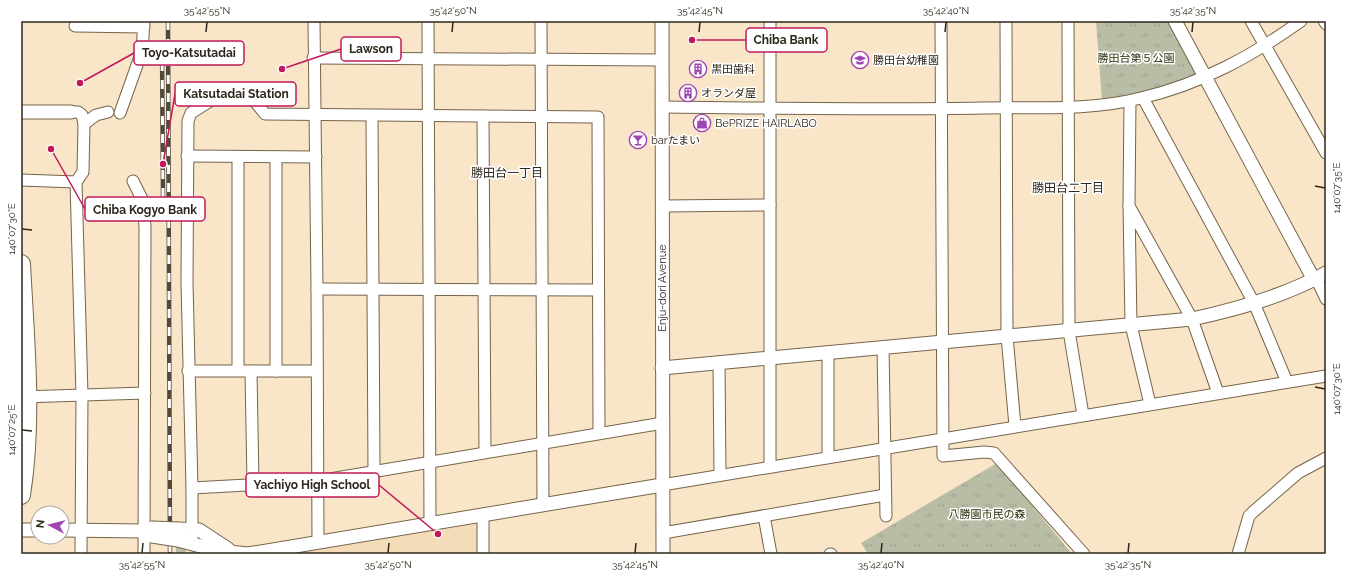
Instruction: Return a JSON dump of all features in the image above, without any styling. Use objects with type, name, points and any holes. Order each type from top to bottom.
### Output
[{"type":"highway","points":[[21,264],[26,460],[21,495]]},
{"type":"street","points":[[314,21],[313,58],[316,157],[318,542]]},
{"type":"street","points":[[428,21],[430,523]]},
{"type":"street","points":[[541,21],[542,505]]},
{"type":"street","name":"Enju-dori Avenue","points":[[662,21],[663,554]]},
{"type":"street","points":[[770,21],[770,467]]},
{"type":"street","points":[[941,21],[943,456],[994,452],[1084,554]]},
{"type":"street","points":[[1006,21],[1007,336],[1015,426]]},
{"type":"street","points":[[1068,21],[1068,331],[1083,415]]},
{"type":"street","points":[[1175,21],[1204,76],[1319,277],[1326,299]]},
{"type":"street","points":[[1251,21],[1326,153]]},
{"type":"street","points":[[662,107],[942,109],[1067,108],[1130,101],[1143,98],[1237,63],[1266,46],[1301,21]]},
{"type":"street","points":[[75,26],[144,24],[142,51],[120,113]]},
{"type":"street","points":[[313,58],[662,60]]},
{"type":"street","points":[[185,535],[192,488],[188,371],[188,121],[191,113],[222,94]]},
{"type":"street","points":[[249,94],[265,114],[315,116],[541,115],[598,117],[599,432]]},
{"type":"street","points":[[1143,98],[1254,303],[1287,382]]},
{"type":"street","points":[[1130,101],[1128,205],[1131,325],[1150,404]]},
{"type":"street","points":[[21,112],[78,112],[82,115],[84,124],[83,172],[76,182],[82,395],[81,554]]},
{"type":"street","points":[[84,124],[96,115],[108,112]]},
{"type":"street","points":[[372,116],[374,471]]},
{"type":"street","points":[[483,116],[485,452]]},
{"type":"street","points":[[187,156],[316,157]]},
{"type":"street","points":[[238,157],[238,370]]},
{"type":"street","points":[[276,157],[276,371]]},
{"type":"street","points":[[21,180],[76,182]]},
{"type":"street","points":[[133,181],[143,201],[145,227],[145,393],[150,532],[144,554]]},
{"type":"street","points":[[663,206],[770,205]]},
{"type":"street","points":[[1128,205],[1192,319],[1218,393]]},
{"type":"street","points":[[662,368],[1192,319],[1254,303],[1319,277]]},
{"type":"street","points":[[317,289],[598,290]]},
{"type":"street","points":[[883,347],[886,516]]},
{"type":"street","points":[[828,352],[828,457]]},
{"type":"street","points":[[720,362],[720,475]]},
{"type":"street","points":[[188,371],[238,370],[251,372],[317,372]]},
{"type":"street","points":[[251,372],[253,484]]},
{"type":"street","points":[[70,530],[150,532],[185,535],[199,530],[235,553],[248,554],[885,447],[1326,376]]},
{"type":"street","points":[[24,397],[145,393]]},
{"type":"street","points":[[192,488],[318,481],[599,432],[663,423]]},
{"type":"street","points":[[1238,554],[1249,516],[1298,473],[1326,458]]},
{"type":"street","points":[[663,533],[885,495]]},
{"type":"street","points":[[483,515],[483,554]]},
{"type":"street","points":[[764,516],[771,554]]},
{"type":"shaded area","points":[[477,521],[479,524],[479,554],[271,554]]},
{"type":"green space","name":"勝田台第５公園","points":[[1096,21],[1170,21],[1201,75],[1142,95],[1102,100]]},
{"type":"green space","name":"八勝園市民の森","points":[[997,463],[1072,554],[868,554],[861,543]]},
{"type":"green space","points":[[176,546],[186,548],[186,554],[176,554]]},
{"type":"railway","points":[[168,21],[170,554]]},
{"type":"railway","points":[[162,44],[163,198]]},
{"type":"place","name":"Chiba Bank","points":[[692,40]]},
{"type":"place","name":"勝田台幼稚園","points":[[860,60]]},
{"type":"place","name":"Lawson","points":[[282,69]]},
{"type":"place","name":"黒田歯科","points":[[698,69]]},
{"type":"place","name":"Toyo-Katsutadai","points":[[80,83]]},
{"type":"place","name":"オランダ屋","points":[[688,93]]},
{"type":"place","name":"BePRIZE HAIRLABO","points":[[702,123]]},
{"type":"place","name":"barたまい","points":[[638,140]]},
{"type":"place","name":"Chiba Kogyo Bank","points":[[51,149]]},
{"type":"place","name":"Katsutadai Station","points":[[163,164]]},
{"type":"place","name":"Yachiyo High School","points":[[438,534]]},
{"type":"district","name":"勝田台一丁目","points":[[507,173]]},
{"type":"district","name":"勝田台二丁目","points":[[1068,188]]}]
